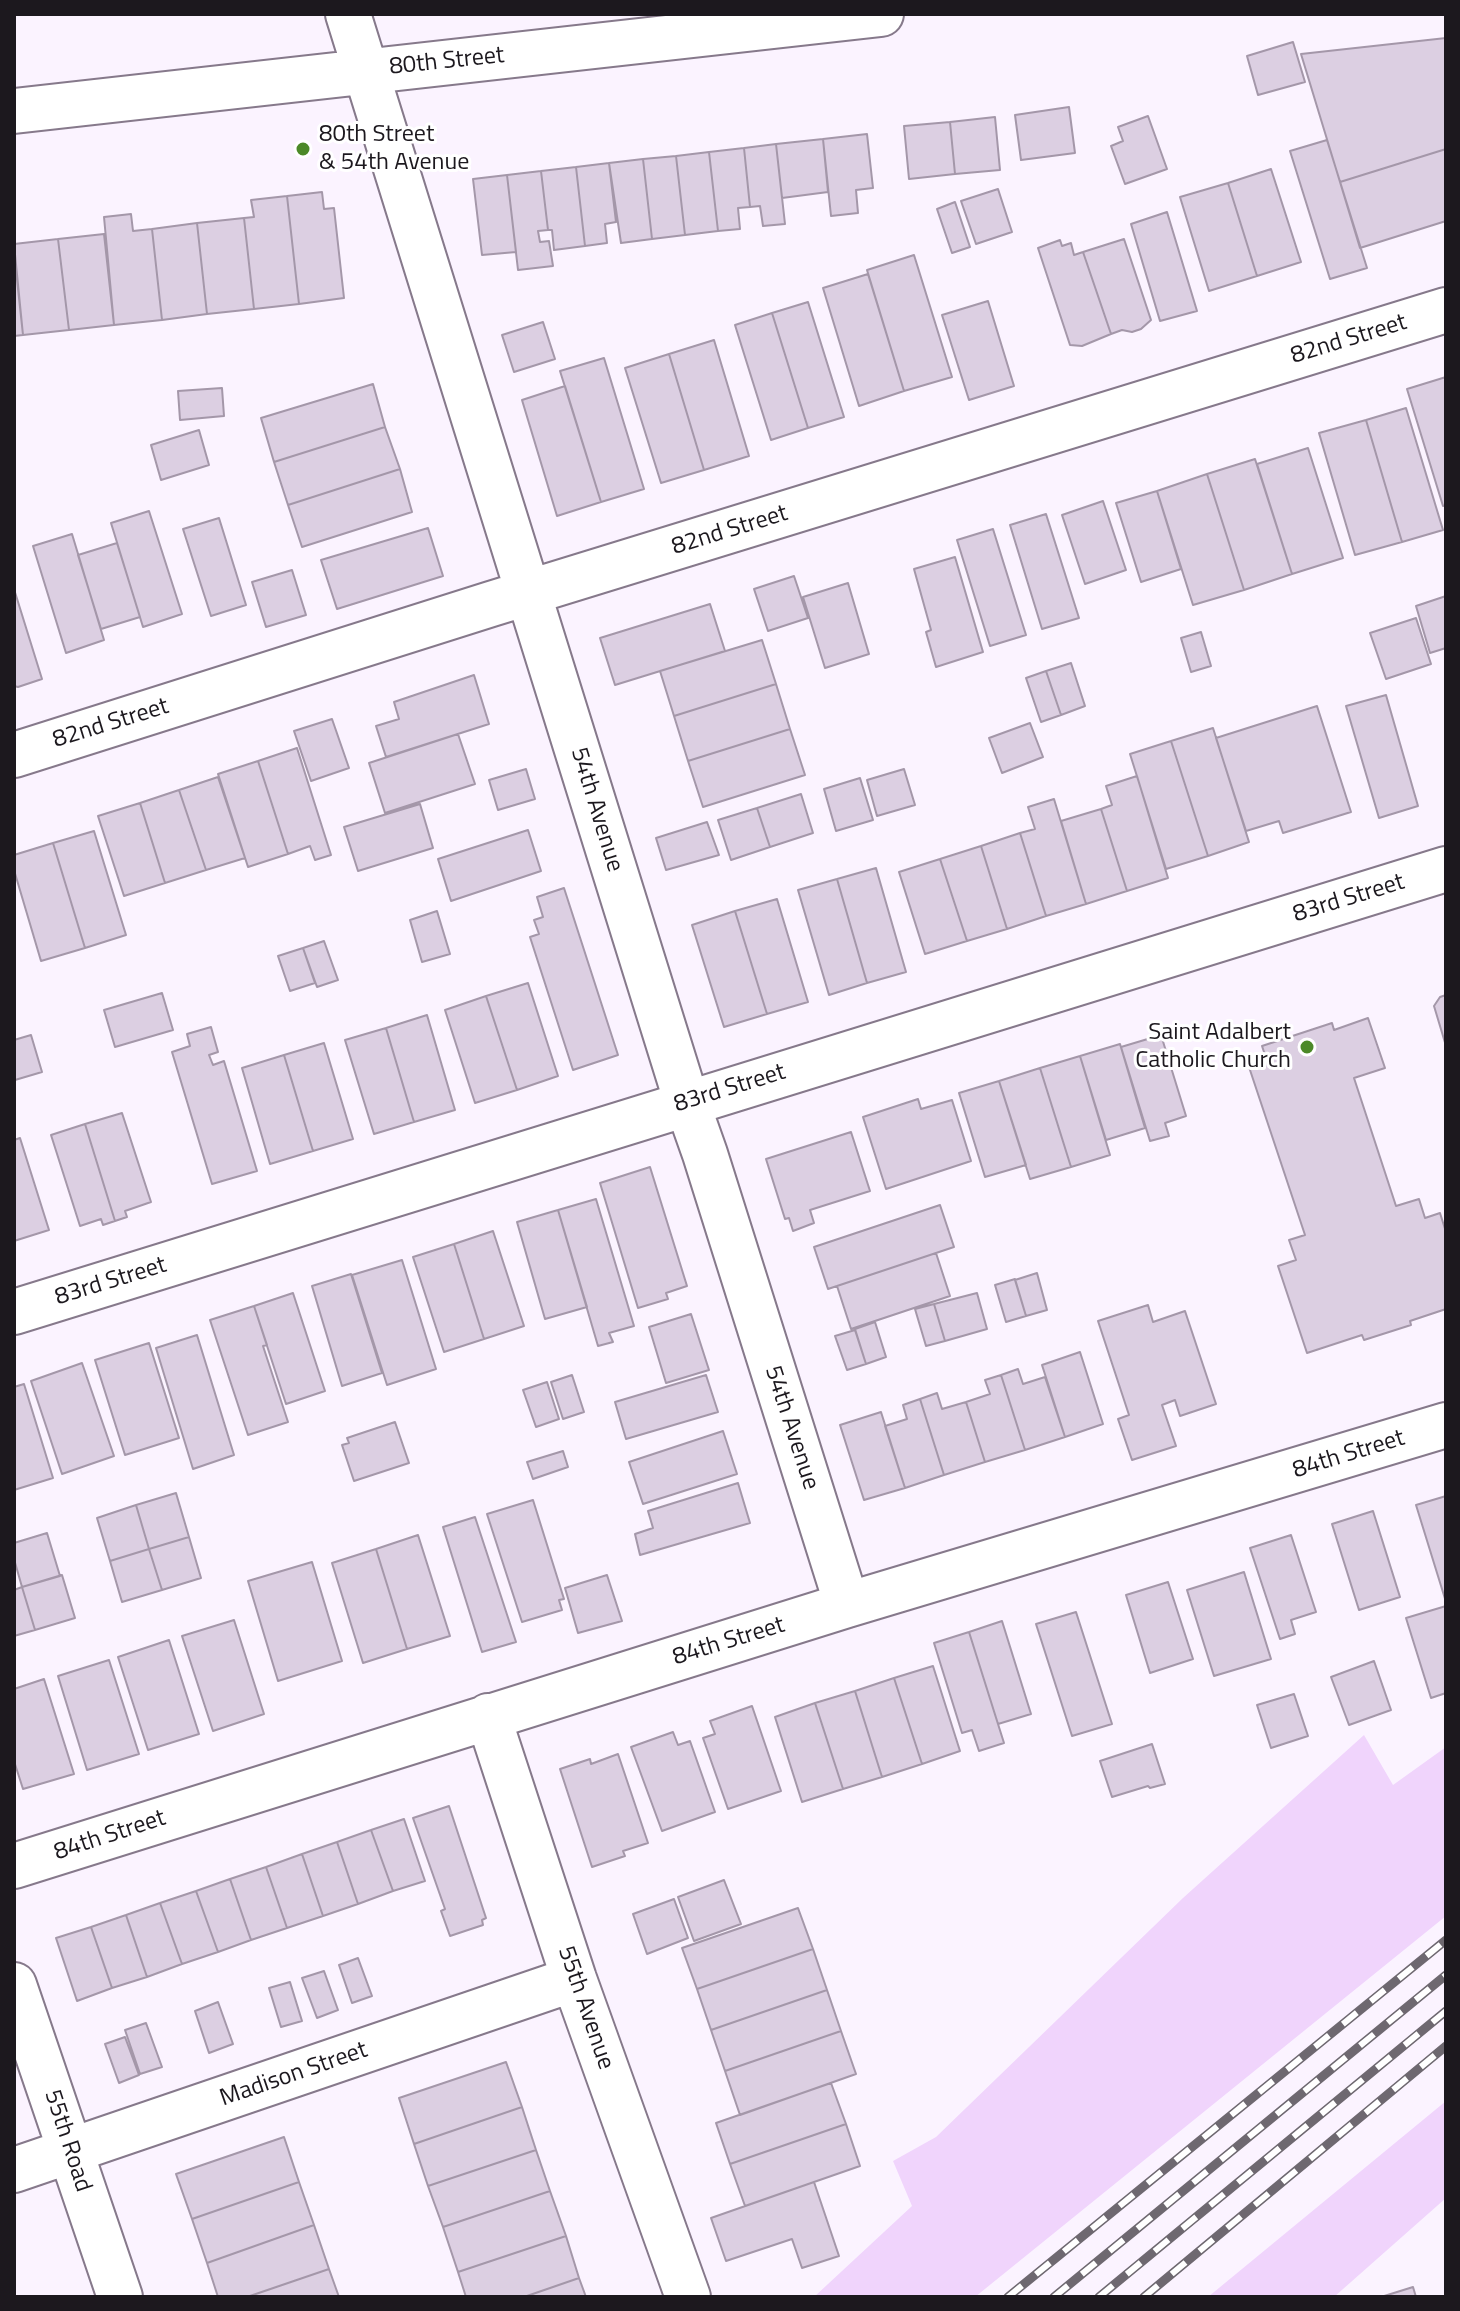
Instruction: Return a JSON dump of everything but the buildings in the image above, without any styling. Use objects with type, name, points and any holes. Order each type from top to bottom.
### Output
[{"type":"street","name":"54th Avenue","points":[[348,14],[687,1103],[847,1605]]},
{"type":"street","name":"80th Street","points":[[14,111],[881,14]]},
{"type":"street","name":"82nd Street","points":[[14,755],[1446,310]]},
{"type":"street","name":"83rd Street","points":[[14,1312],[1446,869]]},
{"type":"street","name":"84th Street","points":[[14,1866],[847,1605],[1446,1425]]},
{"type":"street","name":"55th Avenue","points":[[488,1716],[574,1979],[688,2297]]},
{"type":"street","name":"Madison Street","points":[[14,2170],[574,1979]]},
{"type":"street","name":"55th Road","points":[[14,1985],[120,2297]]},
{"type":"shaded area","points":[[1364,1735],[1393,1785],[1446,1747],[1446,1916],[975,2297],[814,2297],[912,2206],[893,2161],[936,2137],[1183,1898]]},
{"type":"shaded area","points":[[1446,2101],[1446,2198],[1334,2297],[1208,2297]]},
{"type":"railway","points":[[1008,2297],[1446,1940]]},
{"type":"railway","points":[[1054,2297],[1446,1975]]},
{"type":"railway","points":[[1099,2297],[1446,2011]]},
{"type":"railway","points":[[1144,2297],[1446,2046]]},
{"type":"place","name":"80th Street & 54th Avenue","points":[[303,149]]},
{"type":"place","name":"Saint Adalbert Catholic Church","points":[[1307,1047]]}]
